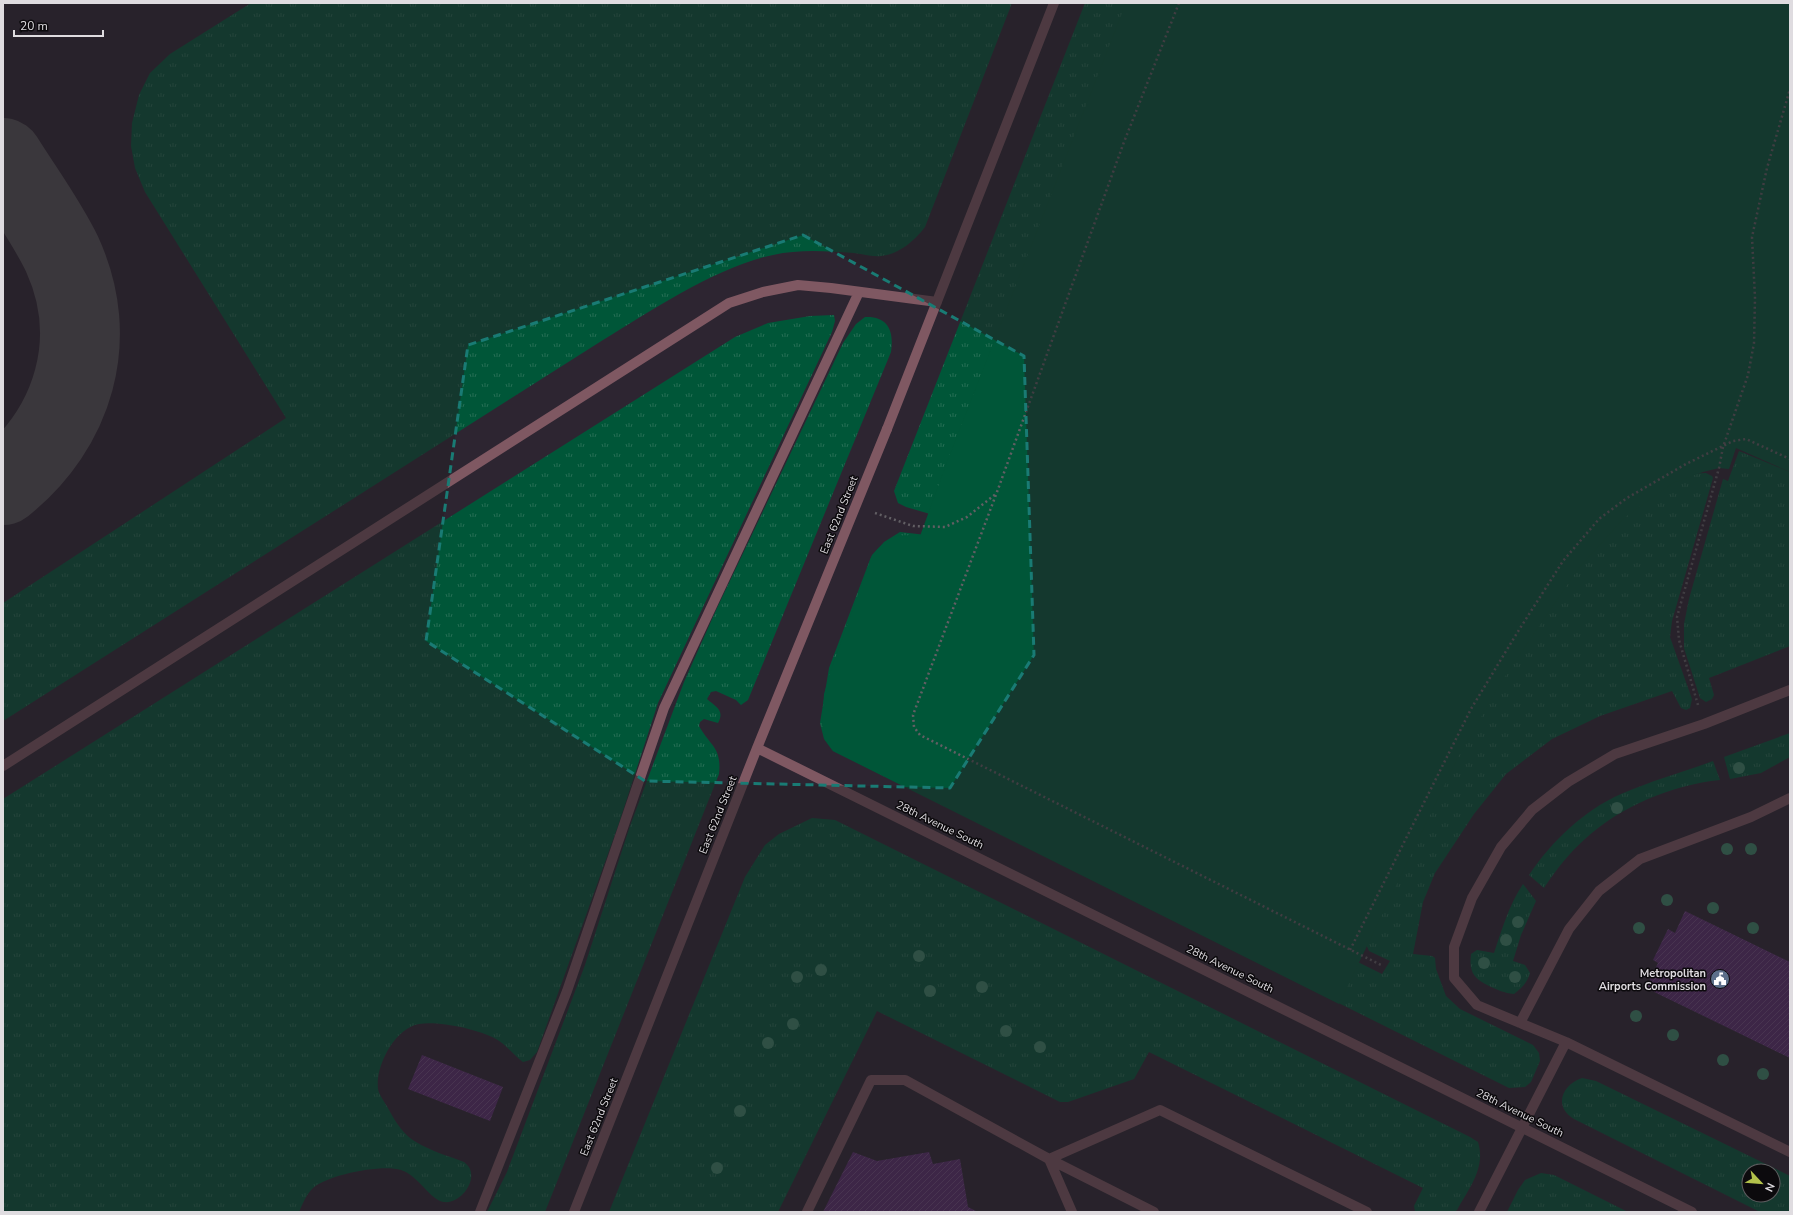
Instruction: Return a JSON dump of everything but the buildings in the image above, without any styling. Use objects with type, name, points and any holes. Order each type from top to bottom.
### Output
[{"type":"street","name":"East 62nd Street","points":[[574,1212],[758,748],[887,429],[1054,3]]},
{"type":"street","points":[[3,766],[729,303],[763,292],[798,285],[937,302]]},
{"type":"street","points":[[480,1212],[567,991],[664,708],[859,292]]},
{"type":"street","points":[[1790,690],[1704,724],[1615,754],[1568,782],[1532,810],[1501,847],[1472,898],[1454,947],[1454,978],[1477,1005],[1566,1042],[1790,1152]]},
{"type":"street","name":"28th Avenue South","points":[[758,748],[1692,1212]]},
{"type":"street","points":[[1520,1023],[1569,929],[1599,891],[1640,859],[1751,817],[1790,798]]},
{"type":"street","points":[[1479,1212],[1566,1042]]},
{"type":"street","points":[[807,1212],[871,1080],[905,1080],[1050,1159],[1154,1212]]},
{"type":"street","points":[[1050,1159],[1160,1110],[1349,1208],[1366,1212]]},
{"type":"street","points":[[1050,1159],[1072,1212]]},
{"type":"path","points":[[1179,3],[1124,142],[997,492],[913,716],[914,728],[920,735],[1381,965]]},
{"type":"path","points":[[1704,724],[1679,640],[1677,617],[1719,468],[1723,447],[1748,375],[1754,343],[1755,298],[1752,236],[1767,168],[1790,89]]},
{"type":"path","points":[[1350,950],[1471,709],[1563,561],[1599,519],[1627,498],[1686,464],[1733,442],[1746,438],[1790,459]]},
{"type":"path","points":[[855,506],[913,526],[945,527],[967,517],[997,492]]},
{"type":"highlighted area","points":[[803,235],[1024,356],[1034,655],[950,788],[645,781],[426,641],[468,345]]},
{"type":"shaded area","points":[[3,3],[1790,3],[1790,1212],[3,1212]]},
{"type":"green space","points":[[251,3],[1012,3],[925,227],[917,237],[906,246],[888,255],[881,256],[813,251],[773,255],[730,269],[685,291],[603,340],[3,721],[3,603],[286,418],[145,192],[135,168],[131,146],[132,123],[139,95],[150,73],[170,54]]},
{"type":"green space","points":[[1085,3],[1171,3],[937,516],[906,507],[898,503],[894,491]]},
{"type":"green space","points":[[1126,3],[1790,3],[1790,472],[1736,448],[1729,469],[1719,468],[1703,472],[1673,483],[1624,518],[1578,569],[1501,682],[1457,759],[1339,1004],[833,751],[825,740],[822,721],[824,694],[872,555],[884,543],[893,537],[904,535],[920,536],[947,462]]},
{"type":"green space","points":[[834,315],[835,321],[832,332],[658,703],[619,823],[537,1052],[530,1060],[523,1062],[500,1041],[488,1035],[469,1029],[427,1023],[410,1027],[402,1033],[388,1049],[383,1059],[378,1080],[378,1089],[394,1120],[404,1132],[416,1142],[434,1151],[464,1162],[467,1165],[470,1169],[471,1181],[465,1192],[450,1202],[439,1201],[407,1173],[401,1170],[381,1168],[342,1175],[320,1183],[309,1193],[299,1212],[3,1212],[3,799],[735,337],[768,323],[810,316]]},
{"type":"green space","points":[[865,317],[873,317],[885,322],[892,338],[891,352],[748,700],[741,705],[736,700],[716,691],[711,692],[707,699],[720,712],[720,719],[718,723],[704,719],[700,722],[699,726],[717,752],[719,758],[719,774],[545,1212],[487,1212],[507,1172],[585,965],[630,826],[684,682],[717,608],[843,343],[856,324]]},
{"type":"green space","points":[[1739,451],[1790,472],[1790,646],[1709,678],[1714,695],[1712,699],[1706,702],[1700,698],[1684,648],[1684,624],[1689,599],[1723,479],[1728,481]]},
{"type":"green space","points":[[1706,473],[1713,478],[1672,621],[1670,637],[1692,699],[1690,708],[1686,710],[1681,708],[1672,691],[1600,716],[1552,739],[1506,774],[1474,814],[1435,873],[1423,902],[1413,954],[1432,956],[1435,958],[1436,969],[1446,996],[1460,1009],[1533,1045],[1539,1053],[1540,1061],[1531,1082],[1525,1087],[1509,1088],[833,751],[824,739],[820,723],[829,668],[871,557],[884,542],[900,532],[961,539],[911,740],[1382,974],[1390,961],[1369,951],[1364,940],[1484,694],[1591,536],[1686,474]]},
{"type":"green space","points":[[1790,733],[1790,757],[1761,773],[1730,779],[1724,757]]},
{"type":"green space","points":[[1713,761],[1720,780],[1666,792],[1631,807],[1599,827],[1585,839],[1558,868],[1544,888],[1529,875],[1558,839],[1581,818],[1594,809],[1632,789]]},
{"type":"green space","points":[[812,818],[835,820],[1470,1137],[1478,1142],[1480,1151],[1478,1169],[1471,1186],[1457,1210],[1454,1212],[1415,1211],[1414,1206],[1423,1188],[1149,1052],[1134,1079],[1068,1102],[1060,1102],[877,1011],[778,1212],[609,1212],[745,877],[765,845],[779,834]]},
{"type":"green space","points":[[1523,884],[1536,901],[1521,935],[1513,961],[1525,965],[1530,973],[1524,985],[1514,994],[1504,992],[1479,980],[1473,974],[1471,954],[1477,950],[1494,953],[1510,909]]},
{"type":"green space","points":[[1582,1078],[1596,1081],[1763,1163],[1741,1163],[1741,1202],[1574,1119],[1567,1114],[1562,1102],[1565,1091],[1569,1086]]},
{"type":"green space","points":[[1781,1172],[1790,1176],[1790,1212],[1760,1212],[1742,1203],[1781,1203]]},
{"type":"green space","points":[[1541,1173],[1554,1175],[1628,1212],[1507,1212],[1525,1180]]},
{"type":"taxiway","points":[[3,158],[42,218],[62,254],[74,286],[79,318],[79,349],[74,380],[63,409],[48,437],[28,462],[3,485]]},
{"type":"place","name":"Metropolitan Airports Commission","points":[[1720,979]]}]
